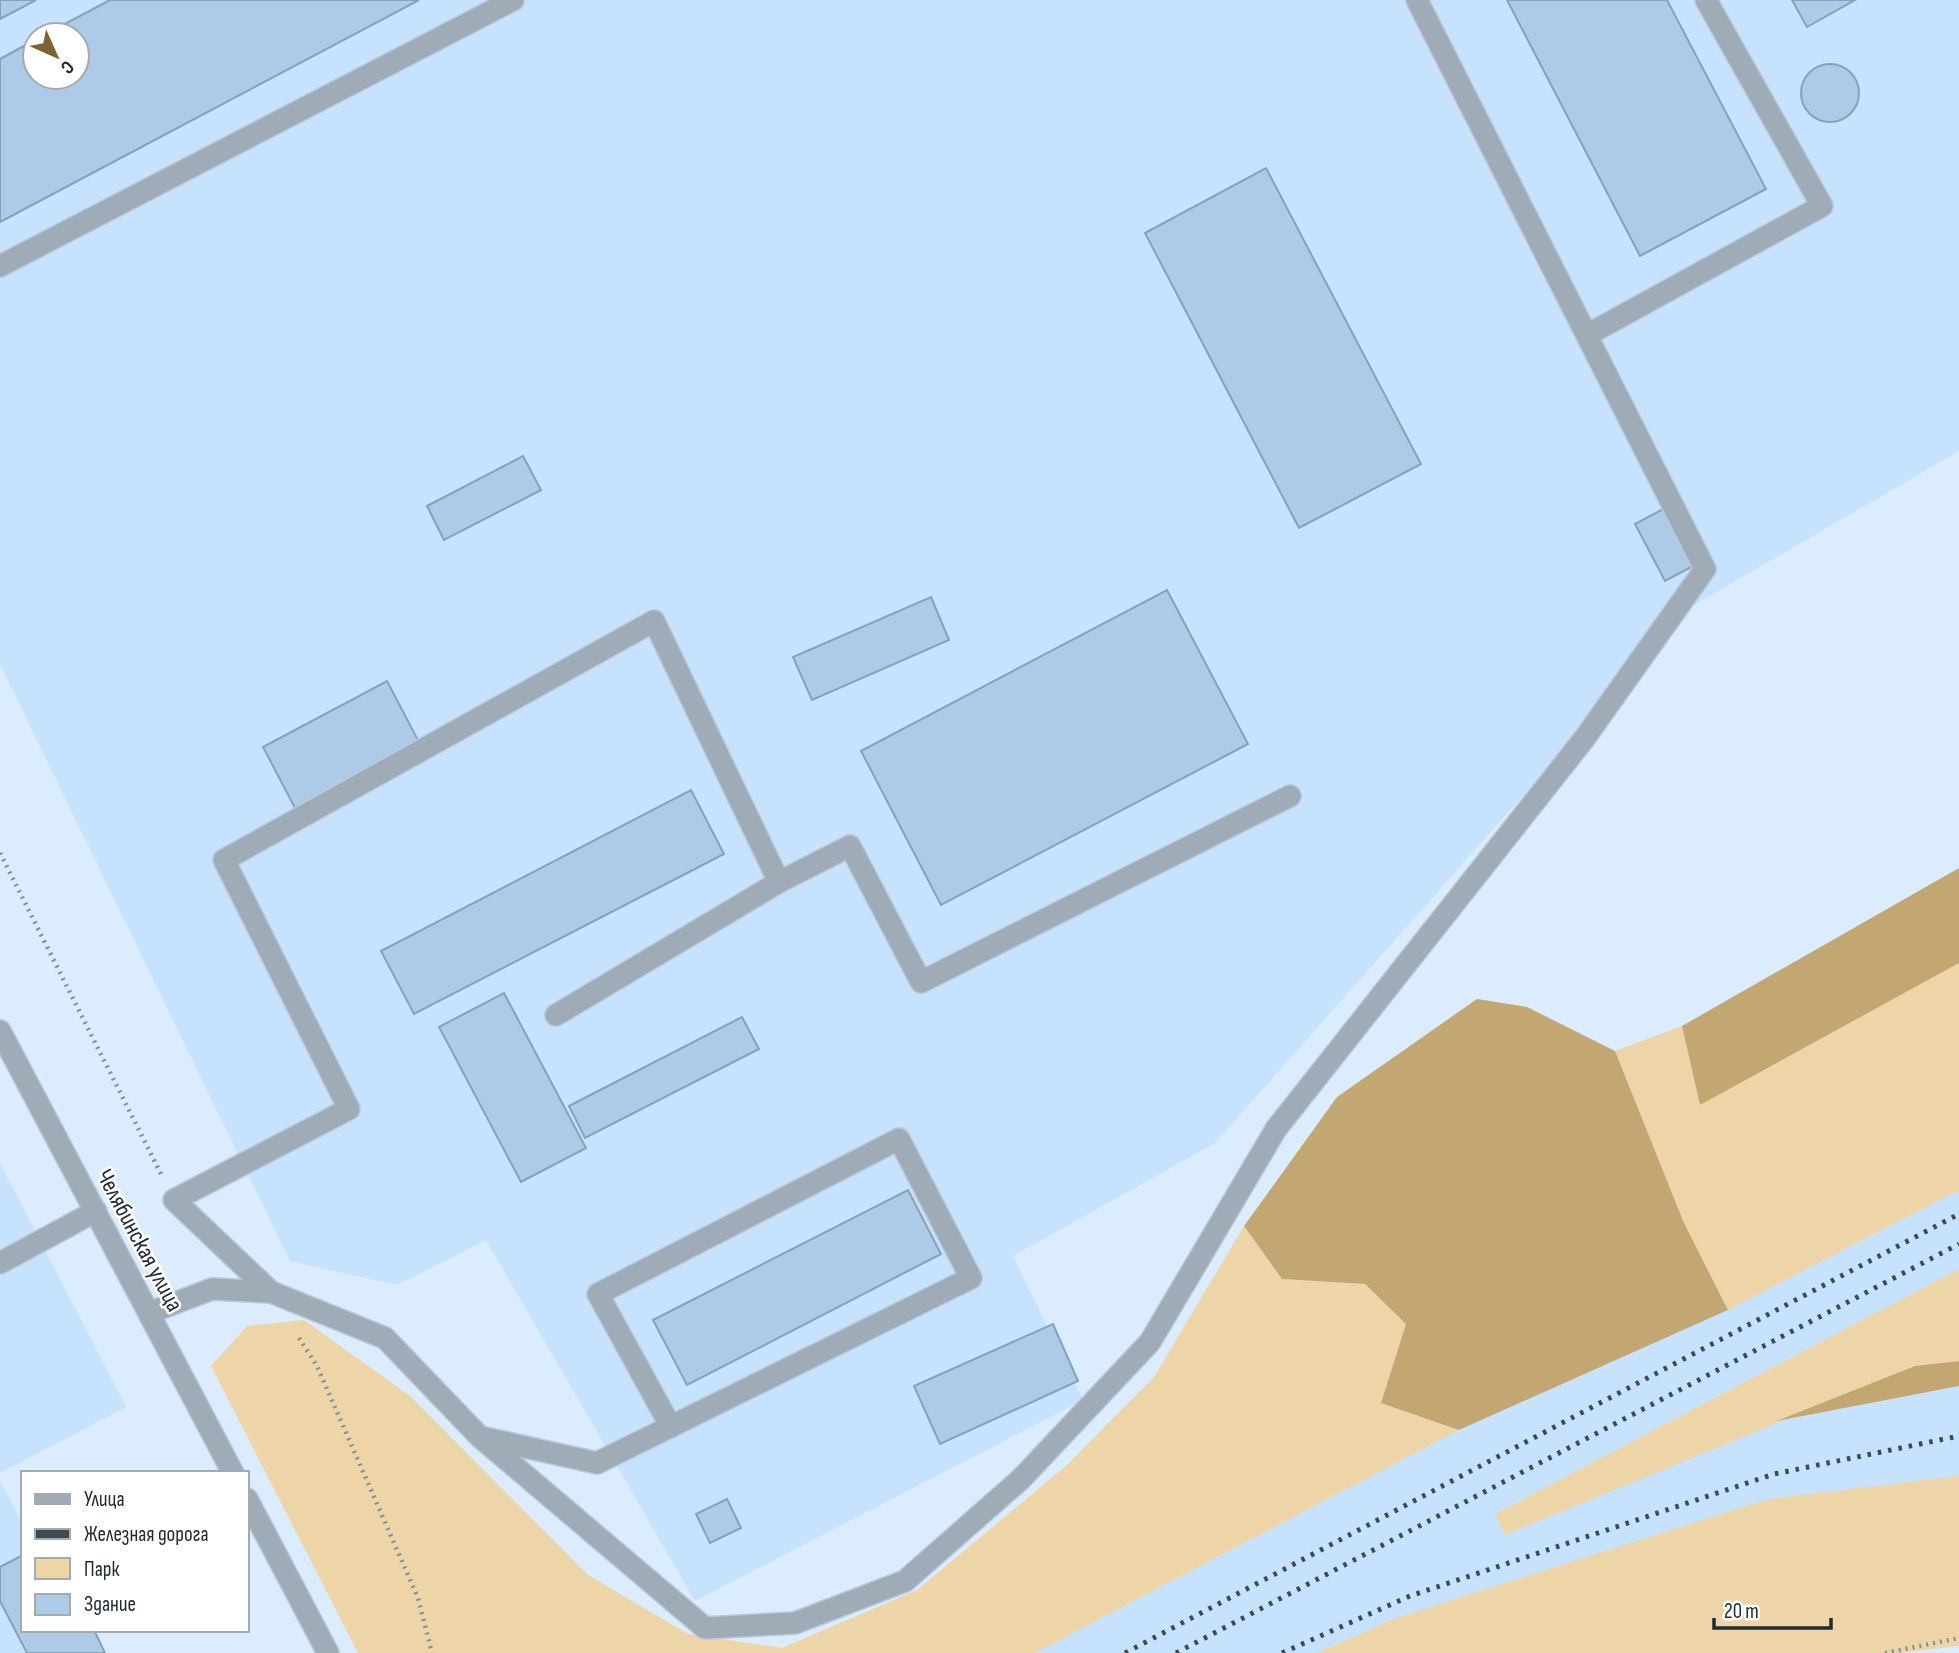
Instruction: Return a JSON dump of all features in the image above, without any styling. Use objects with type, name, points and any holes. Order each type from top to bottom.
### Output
[{"type":"street","points":[[0,266],[513,0]]},
{"type":"street","points":[[149,1313],[212,1289],[271,1292],[384,1338],[480,1437],[705,1628],[795,1623],[905,1581],[1021,1479],[1150,1342],[1276,1129],[1584,740],[1705,569],[1418,0]]},
{"type":"street","points":[[1587,335],[1822,206],[1706,0]]},
{"type":"street","points":[[271,1292],[174,1200],[349,1109],[224,860],[654,621],[779,882]]},
{"type":"street","points":[[556,1014],[779,882],[850,846],[921,982],[1290,796]]},
{"type":"street","name":"Челябинская улица","points":[[0,1031],[232,1471]]},
{"type":"street","points":[[480,1437],[597,1462],[671,1427],[971,1278],[899,1139],[598,1294],[671,1427]]},
{"type":"street","points":[[0,1263],[96,1211]]},
{"type":"street","points":[[248,1501],[328,1653]]},
{"type":"path","points":[[0,853],[174,1200]]},
{"type":"path","points":[[298,1335],[317,1366],[418,1598],[432,1653]]},
{"type":"path","points":[[1885,1653],[1959,1638]]},
{"type":"shaded area","points":[[0,0],[1959,0],[1959,451],[1689,608],[1215,1143],[1013,1256],[1083,1400],[695,1601],[486,1240],[397,1285],[290,1261],[0,664]]},
{"type":"shaded area","points":[[1959,868],[1959,963],[1700,1105],[1682,1026]]},
{"type":"shaded area","points":[[1477,999],[1527,1007],[1615,1051],[1684,1223],[1728,1310],[1459,1430],[1381,1403],[1406,1324],[1365,1284],[1282,1279],[1244,1226],[1337,1097]]},
{"type":"shaded area","points":[[0,1163],[126,1407],[0,1473]]},
{"type":"shaded area","points":[[1959,1190],[1959,1271],[1505,1535],[1777,1421],[1959,1386],[1959,1478],[1336,1653],[1035,1653],[1459,1430],[1728,1310]]},
{"type":"shaded area","points":[[1959,1361],[1959,1386],[1777,1421],[1915,1366]]},
{"type":"shaded area","points":[[0,1481],[21,1520],[21,1632],[29,1632],[91,1653],[0,1653]]},
{"type":"green space","points":[[1959,963],[1959,1190],[1728,1310],[1684,1223],[1615,1051],[1682,1026],[1700,1105]]},
{"type":"green space","points":[[1244,1226],[1282,1279],[1365,1284],[1406,1324],[1381,1403],[1459,1430],[1035,1653],[358,1653],[211,1366],[247,1326],[304,1320],[410,1396],[588,1575],[688,1634],[782,1648],[917,1590],[1066,1466],[1154,1377]]},
{"type":"green space","points":[[1959,1269],[1959,1361],[1915,1366],[1505,1535],[1495,1514]]},
{"type":"green space","points":[[1959,1476],[1959,1646],[1899,1653],[1317,1653],[1396,1618],[1768,1499]]},
{"type":"building","points":[[0,0],[36,0],[0,19]]},
{"type":"building","points":[[110,0],[419,0],[0,222],[0,59],[21,48],[21,91],[91,91],[91,21],[70,21]]},
{"type":"building","points":[[1507,0],[1667,0],[1766,189],[1640,256]]},
{"type":"building","points":[[1792,0],[1855,0],[1807,27]]},
{"type":"building","points":[[1830,64],[1841,66],[1854,77],[1859,93],[1857,104],[1846,117],[1830,122],[1819,120],[1806,109],[1801,93],[1803,82],[1814,69]]},
{"type":"building","points":[[1266,168],[1421,464],[1299,528],[1145,233]]},
{"type":"building","points":[[523,456],[541,490],[444,540],[427,506]]},
{"type":"building","points":[[1665,508],[1695,565],[1665,581],[1635,524]]},
{"type":"building","points":[[1167,590],[1248,744],[941,905],[861,751]]},
{"type":"building","points":[[931,597],[949,640],[812,700],[793,657]]},
{"type":"building","points":[[387,681],[420,744],[296,810],[263,747]]},
{"type":"building","points":[[691,790],[724,854],[414,1014],[381,951]]},
{"type":"building","points":[[504,993],[586,1148],[521,1182],[439,1027]]},
{"type":"building","points":[[742,1017],[759,1049],[585,1138],[569,1106]]},
{"type":"building","points":[[908,1190],[941,1254],[687,1385],[653,1320]]},
{"type":"building","points":[[1053,1324],[1078,1381],[940,1444],[914,1386]]},
{"type":"building","points":[[727,1499],[741,1528],[710,1543],[696,1514]]},
{"type":"building","points":[[21,1556],[21,1632],[95,1632],[105,1653],[27,1653],[0,1601],[0,1567]]},
{"type":"railway","points":[[1125,1653],[1959,1214]]},
{"type":"railway","points":[[1176,1653],[1959,1244]]},
{"type":"railway","points":[[1282,1653],[1410,1596],[1774,1474],[1959,1436]]}]
